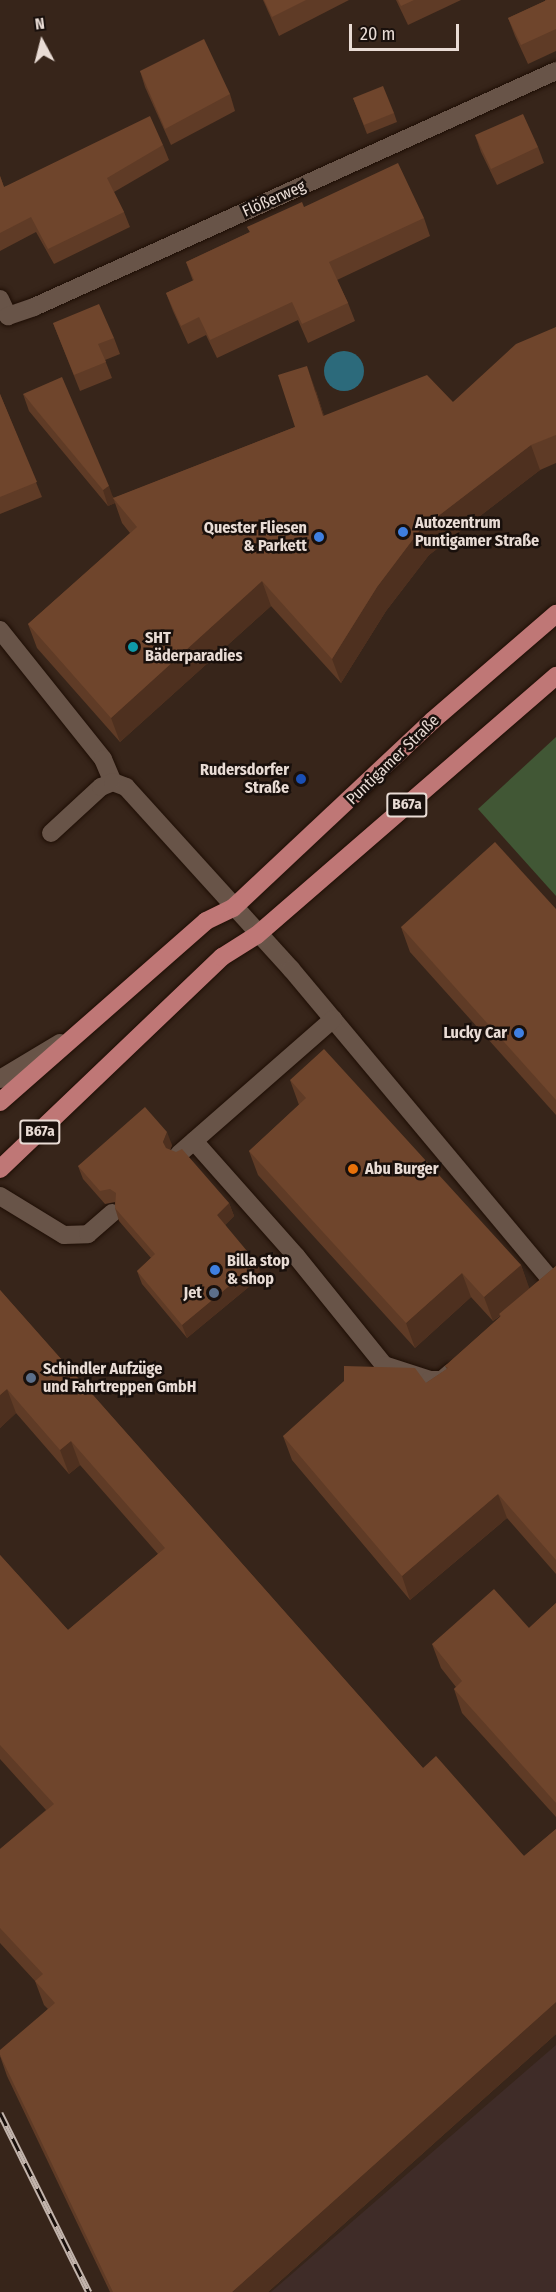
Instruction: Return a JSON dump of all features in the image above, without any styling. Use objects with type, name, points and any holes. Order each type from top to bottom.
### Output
[{"type":"main road","name":"Puntigamer Straße","points":[[0,1102],[206,921],[233,908],[432,722],[556,614]]},
{"type":"main road","name":"B67a","points":[[0,1169],[222,957],[257,935],[556,676]]},
{"type":"street","name":"Flößerweg","points":[[0,299],[8,316],[43,303],[556,71]]},
{"type":"street","points":[[0,630],[103,759],[113,782]]},
{"type":"street","points":[[51,833],[101,787],[113,782],[126,787],[333,1019],[555,1283],[536,1299]]},
{"type":"street","points":[[179,1154],[333,1019]]},
{"type":"street","name":"Puntigamer Straße","points":[[0,1079],[87,1026]]},
{"type":"street","points":[[194,1141],[296,1256],[384,1365],[429,1380],[442,1380],[467,1358]]},
{"type":"street","points":[[4,1198],[64,1235],[88,1234],[112,1213]]},
{"type":"shaded area","points":[[556,2045],[556,2292],[271,2292]]},
{"type":"green space","points":[[556,737],[556,896],[478,809]]},
{"type":"water","points":[[344,351],[358,357],[364,371],[358,385],[344,391],[330,385],[324,371],[330,357]]},
{"type":"building","points":[[264,0],[306,0],[272,17]]},
{"type":"building","points":[[398,0],[414,0],[401,6]]},
{"type":"building","points":[[547,0],[556,0],[556,29],[521,45],[508,18]]},
{"type":"building","points":[[204,39],[230,94],[165,129],[140,71]]},
{"type":"building","points":[[383,86],[394,113],[364,125],[353,98]]},
{"type":"building","points":[[523,114],[538,147],[491,169],[475,135]]},
{"type":"building","points":[[150,116],[163,145],[107,178],[124,212],[48,249],[31,217],[0,233],[0,176],[4,187]]},
{"type":"building","points":[[398,163],[424,218],[329,262],[348,303],[302,324],[292,302],[210,340],[199,317],[181,326],[166,293],[194,280],[186,262],[250,232],[247,227],[302,202],[304,207]]},
{"type":"building","points":[[99,304],[114,338],[98,344],[106,362],[74,375],[53,323]]},
{"type":"building","points":[[556,327],[556,435],[531,445],[420,530],[377,587],[332,659],[262,581],[111,718],[28,624],[137,527],[113,498],[295,427],[278,375],[307,366],[323,416],[427,375],[453,402],[516,344]]},
{"type":"building","points":[[62,377],[109,486],[103,490],[23,394]]},
{"type":"building","points":[[0,394],[37,482],[0,497]]},
{"type":"building","name":"Lucky Car","points":[[495,842],[556,909],[556,1100],[401,927]]},
{"type":"building","points":[[324,1049],[521,1265],[484,1297],[462,1273],[406,1323],[249,1151],[306,1098],[290,1080]]},
{"type":"building","points":[[145,1107],[167,1132],[163,1142],[166,1148],[176,1152],[182,1149],[229,1203],[217,1215],[257,1263],[182,1325],[137,1271],[155,1254],[115,1208],[116,1193],[110,1189],[100,1191],[78,1166]]},
{"type":"building","points":[[556,1266],[556,1560],[498,1494],[402,1576],[283,1436],[344,1381],[344,1366],[415,1368],[426,1383],[448,1368],[445,1366],[501,1316],[499,1314]]},
{"type":"building","points":[[0,1290],[423,1768],[436,1756],[524,1856],[556,1829],[556,2002],[232,2292],[113,2292],[0,2055],[0,2050],[55,2003],[35,1981],[43,1974],[0,1928],[0,1849],[54,1804],[0,1745],[0,1555],[68,1630],[165,1548],[71,1441],[60,1450],[7,1389],[0,1395]]},
{"type":"building","points":[[494,1589],[529,1628],[556,1603],[556,1803],[454,1689],[462,1681],[432,1644]]},
{"type":"railway","points":[[0,2113],[89,2292]]},
{"type":"place","name":"Autozentrum Puntigamer Straße","points":[[403,532]]},
{"type":"place","name":"Quester Fliesen & Parkett","points":[[319,537]]},
{"type":"place","name":"SHT Bäderparadies","points":[[133,647]]},
{"type":"place","name":"Rudersdorfer Straße","points":[[301,779]]},
{"type":"place","name":"Lucky Car","points":[[519,1033]]},
{"type":"place","name":"Abu Burger","points":[[353,1169]]},
{"type":"place","name":"Billa stop & shop","points":[[215,1270]]},
{"type":"place","name":"Jet","points":[[214,1293]]},
{"type":"place","name":"Schindler Aufzüge und Fahrtreppen GmbH","points":[[31,1378]]}]
